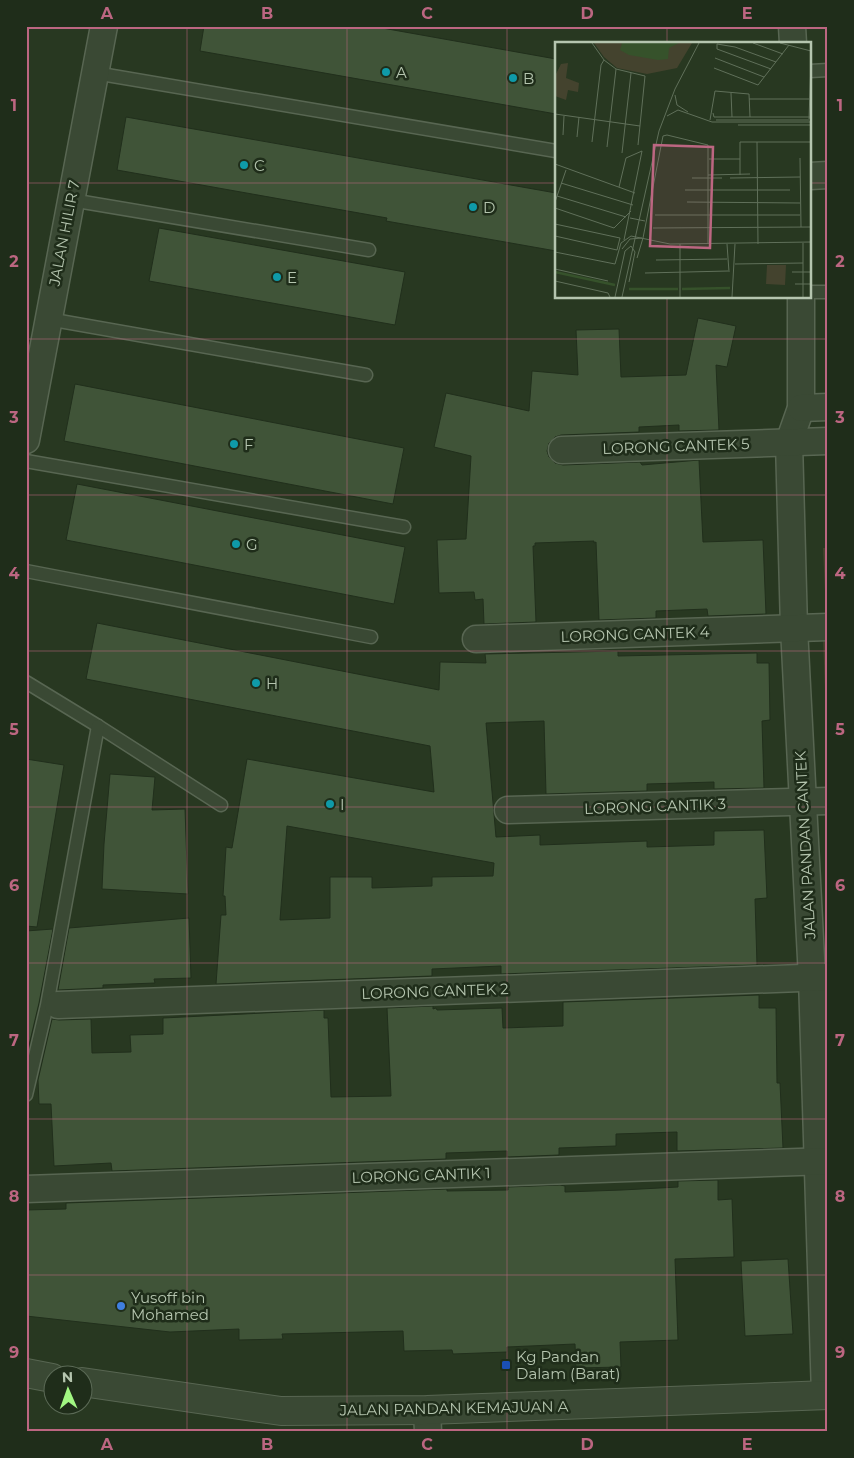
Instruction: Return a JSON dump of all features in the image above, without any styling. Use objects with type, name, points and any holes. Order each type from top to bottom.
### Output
[{"type":"street","name":"JALAN HILIR 7","points":[[26,440],[104,26]]},
{"type":"street","points":[[792,26],[793,42]]},
{"type":"street","points":[[812,176],[828,175]]},
{"type":"street","name":"JALAN PANDAN CANTEK","points":[[800,299],[801,408],[789,442],[794,628],[815,801],[820,978],[826,1395]]},
{"type":"street","points":[[801,408],[828,407]]},
{"type":"street","name":"LORONG CANTEK 5","points":[[562,450],[828,441]]},
{"type":"street","name":"LORONG CANTEK 4","points":[[476,639],[828,627]]},
{"type":"street","name":"LORONG CANTIK 3","points":[[508,810],[815,801]]},
{"type":"street","name":"LORONG CANTEK 2","points":[[58,1005],[820,978]]},
{"type":"street","name":"LORONG CANTIK 1","points":[[26,1189],[822,1162]]},
{"type":"street","points":[[26,1373],[42,1376]]},
{"type":"street","name":"JALAN PANDAN KEMAJUAN A","points":[[92,1383],[281,1411],[427,1421],[826,1395]]},
{"type":"lane","points":[[812,71],[828,70]]},
{"type":"lane","points":[[95,73],[555,152]]},
{"type":"lane","points":[[70,200],[369,250]]},
{"type":"lane","points":[[812,292],[828,292]]},
{"type":"lane","points":[[48,319],[366,375]]},
{"type":"lane","points":[[26,461],[404,527]]},
{"type":"lane","points":[[26,572],[371,637]]},
{"type":"lane","points":[[26,682],[221,805]]},
{"type":"lane","points":[[26,1095],[47,1005],[98,726]]},
{"type":"shaded area","points":[[823,548],[828,548],[828,614],[826,614]]},
{"type":"shaded area","points":[[823,637],[828,637],[828,716],[826,716]]},
{"type":"building","name":"A","points":[[204,26],[371,26],[555,59],[555,114],[200,51]]},
{"type":"building","points":[[126,117],[555,193],[555,251],[386,221],[387,218],[117,170]]},
{"type":"building","name":"E","points":[[159,228],[405,272],[395,325],[149,281]]},
{"type":"building","points":[[698,318],[736,326],[727,367],[716,365],[719,430],[679,431],[679,425],[639,427],[639,432],[561,435],[555,437],[549,443],[547,451],[549,457],[555,463],[563,465],[640,462],[642,465],[699,460],[703,542],[763,540],[766,614],[708,616],[707,609],[656,611],[656,618],[599,620],[596,542],[594,543],[594,541],[535,543],[535,546],[533,546],[536,622],[484,624],[483,599],[475,600],[474,592],[439,593],[437,540],[466,539],[471,456],[434,447],[446,393],[529,411],[532,371],[578,375],[576,330],[619,329],[621,377],[686,375]]},
{"type":"building","name":"F","points":[[75,384],[404,448],[393,504],[64,441]]},
{"type":"building","name":"G","points":[[77,484],[405,547],[394,604],[66,540]]},
{"type":"building","points":[[97,623],[439,690],[440,662],[486,663],[485,654],[618,651],[618,656],[757,653],[757,663],[769,663],[770,720],[762,721],[764,788],[714,789],[714,782],[647,784],[647,791],[546,794],[544,721],[486,723],[496,837],[540,835],[540,845],[647,841],[647,847],[714,845],[714,831],[764,830],[767,898],[755,899],[757,965],[501,974],[501,966],[432,969],[432,976],[216,984],[221,915],[226,915],[225,896],[223,896],[226,847],[232,848],[247,759],[434,792],[430,746],[86,679]],"holes":[[[287,826],[494,863],[493,876],[432,877],[432,886],[372,888],[372,877],[330,877],[330,918],[280,920]]]},
{"type":"building","points":[[26,759],[64,765],[37,927],[26,926]]},
{"type":"building","points":[[110,774],[155,777],[152,810],[185,809],[188,894],[102,889]]},
{"type":"building","points":[[189,918],[191,978],[154,979],[155,983],[103,985],[103,988],[58,990],[69,928]]},
{"type":"building","points":[[53,929],[39,1003],[26,1058],[26,931]]},
{"type":"building","points":[[759,995],[759,1008],[776,1008],[777,1083],[780,1083],[783,1148],[677,1151],[677,1132],[616,1134],[616,1146],[559,1148],[559,1155],[507,1157],[507,1151],[446,1153],[446,1159],[112,1171],[111,1163],[54,1166],[51,1104],[39,1104],[38,1080],[52,1019],[91,1019],[92,1053],[131,1052],[130,1035],[163,1034],[163,1018],[324,1010],[324,1018],[328,1018],[331,1097],[391,1096],[387,1008],[433,1006],[433,1009],[436,1008],[437,1010],[502,1008],[503,1028],[563,1026],[563,1002]]},
{"type":"building","points":[[718,1180],[718,1200],[732,1199],[734,1257],[675,1259],[678,1340],[620,1342],[621,1367],[576,1368],[575,1344],[507,1347],[507,1352],[453,1354],[452,1350],[404,1351],[403,1331],[282,1334],[283,1339],[239,1340],[239,1329],[170,1332],[26,1316],[26,1210],[66,1209],[66,1203],[447,1189],[447,1191],[508,1190],[508,1187],[560,1185],[565,1186],[565,1192],[622,1190],[678,1187],[678,1181]]},
{"type":"building","points":[[788,1259],[793,1334],[745,1336],[741,1261]]},
{"type":"place","name":"A","points":[[386,72]]},
{"type":"place","name":"B","points":[[513,78]]},
{"type":"place","name":"C","points":[[244,165]]},
{"type":"place","name":"D","points":[[473,207]]},
{"type":"place","name":"E","points":[[277,277]]},
{"type":"place","name":"F","points":[[234,444]]},
{"type":"place","name":"G","points":[[236,544]]},
{"type":"place","name":"H","points":[[256,683]]},
{"type":"place","name":"I","points":[[330,804]]},
{"type":"place","name":"Yusoff bin Mohamed","points":[[121,1306]]},
{"type":"place","name":"Kg Pandan Dalam (Barat)","points":[[506,1365]]}]
